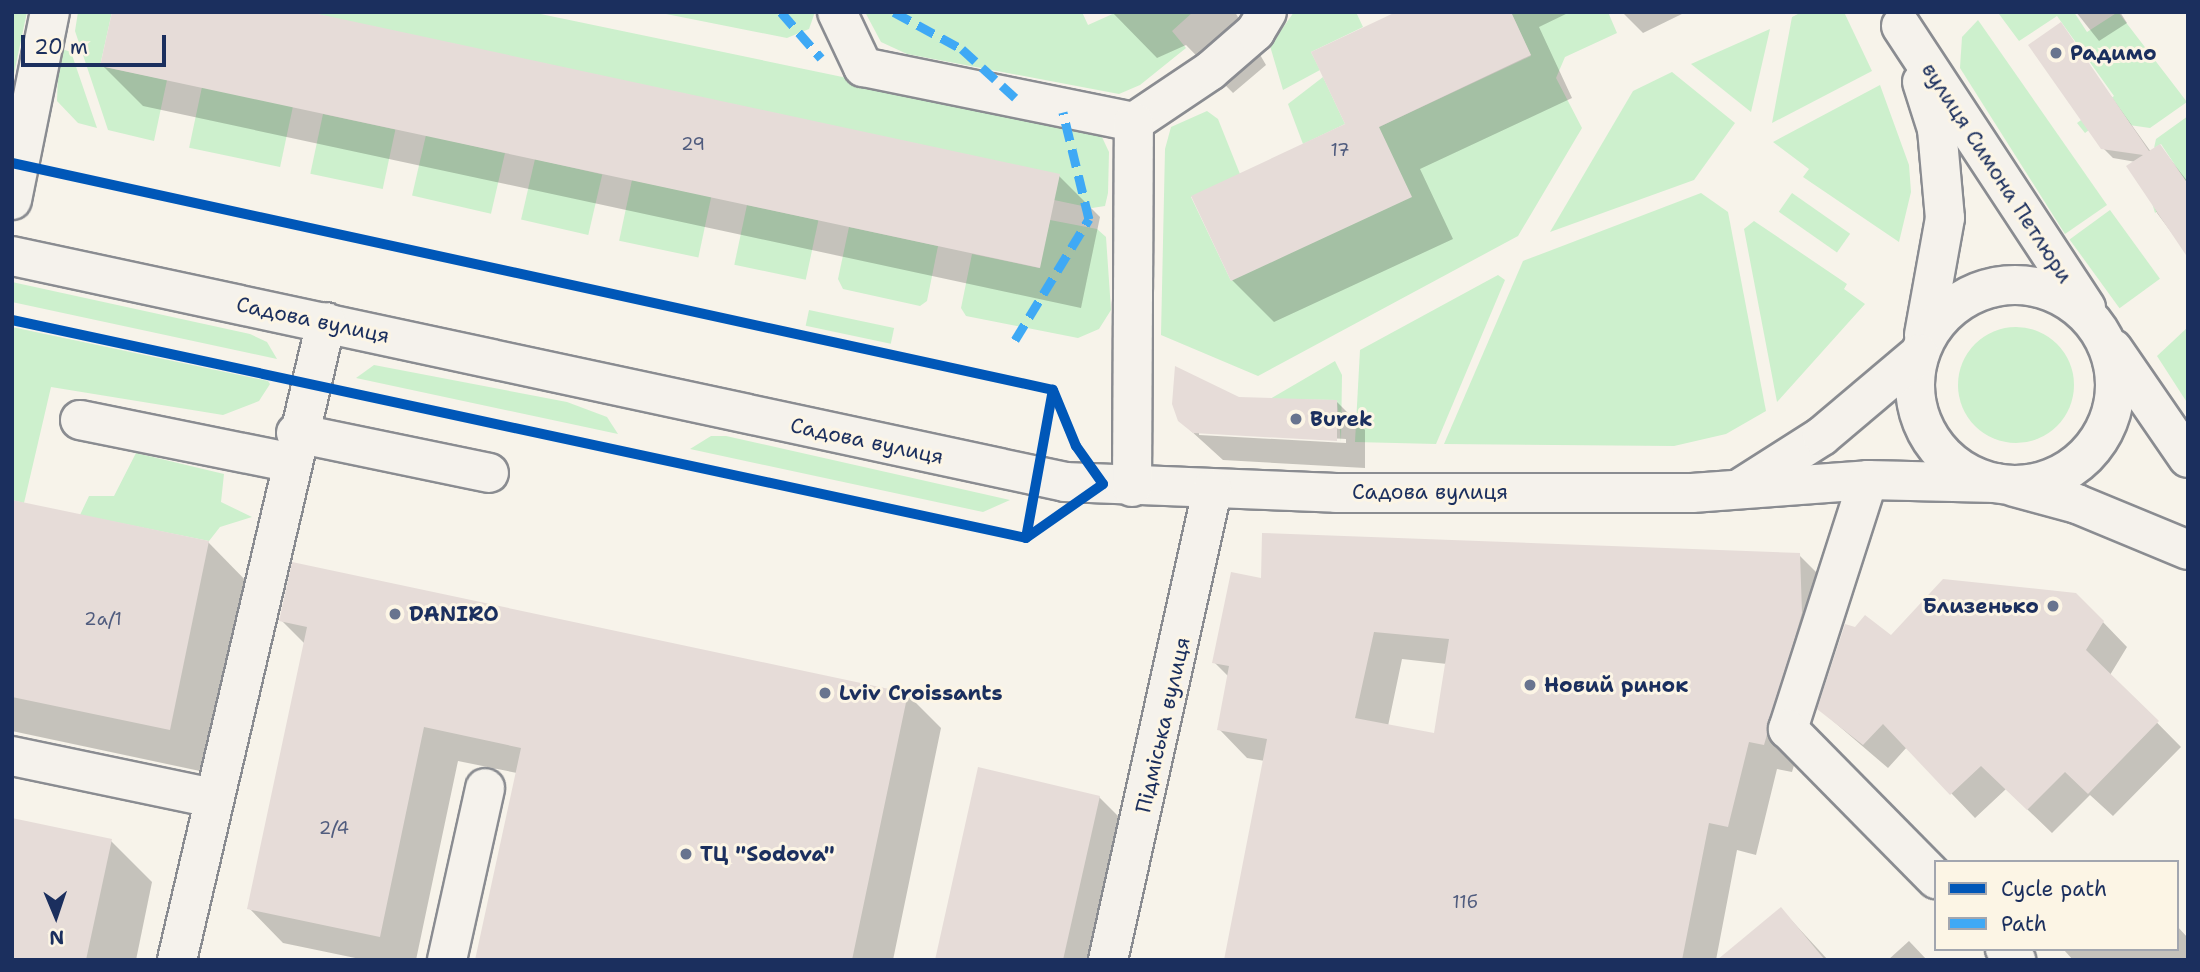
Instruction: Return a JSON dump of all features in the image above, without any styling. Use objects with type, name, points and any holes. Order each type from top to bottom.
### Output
[{"type":"street","points":[[12,200],[50,12]]},
{"type":"street","points":[[837,12],[863,66],[1134,122],[1210,71],[1255,32],[1266,12]]},
{"type":"street","name":"вулиця Симона Петлюри","points":[[1907,17],[2097,325],[2188,458]]},
{"type":"street","name":"вулиця Симона Петлюри","points":[[1907,17],[1937,129],[1944,172],[1940,262],[1920,352]]},
{"type":"street","points":[[1132,487],[1134,122]]},
{"type":"street","name":"Садова вулиця","points":[[12,256],[981,465],[1132,487],[1738,490],[1868,480],[2003,484]]},
{"type":"street","points":[[1738,490],[1822,436],[1920,352],[1957,302],[2004,285],[2043,288],[2097,325],[2113,359],[2117,391],[2104,431],[2069,469],[2003,484]]},
{"type":"street","points":[[177,960],[293,447],[326,322]]},
{"type":"street","points":[[1920,352],[1918,413],[1931,440],[1971,475],[2077,504],[2188,550]]},
{"type":"street","points":[[80,419],[489,473]]},
{"type":"street","points":[[1868,480],[1788,729],[1934,877]]},
{"type":"street","name":"Підміська вулиця","points":[[1108,960],[1212,489]]},
{"type":"street","points":[[12,756],[213,798]]},
{"type":"street","points":[[447,960],[485,788]]},
{"type":"green space","points":[[12,12],[27,12],[12,83]]},
{"type":"green space","points":[[78,12],[112,12],[100,66],[167,80],[154,141],[108,130],[75,31]]},
{"type":"green space","points":[[309,12],[531,12],[1083,127],[1101,135],[1109,152],[1105,206],[1092,208],[1054,200]]},
{"type":"green space","points":[[656,12],[815,12],[809,29],[787,38]]},
{"type":"green space","points":[[865,12],[1082,12],[1088,25],[1117,12],[1193,12],[1172,31],[1186,48],[1140,85],[1119,94],[907,54],[881,42]]},
{"type":"green space","points":[[1294,12],[1356,12],[1363,27],[1311,52],[1320,70],[1283,90],[1270,46]]},
{"type":"green space","points":[[1511,12],[1608,12],[1617,33],[1565,57],[1556,78],[1582,128],[1518,236],[1258,376],[1161,335],[1165,149],[1171,127],[1207,111],[1218,119],[1240,174],[1191,197],[1231,281],[1379,127],[1531,56]]},
{"type":"green space","points":[[1802,12],[1844,12],[1872,71],[1772,123],[1792,17]]},
{"type":"green space","points":[[2074,12],[2087,32],[2118,12],[2187,102],[2150,128],[2101,121],[2085,133],[2077,123],[2114,96],[2057,16],[2019,41],[1999,14]]},
{"type":"green space","points":[[1978,20],[2107,205],[2065,234],[1960,68],[1962,37]]},
{"type":"green space","points":[[1770,29],[1751,112],[1691,64]]},
{"type":"green space","points":[[59,48],[71,52],[97,128],[78,123],[57,101]]},
{"type":"green space","points":[[1672,72],[1735,123],[1694,180],[1550,232],[1633,91]]},
{"type":"green space","points":[[1323,77],[1345,124],[1303,144],[1288,104]]},
{"type":"green space","points":[[1880,85],[1909,165],[1911,192],[1899,242],[1803,177],[1809,169],[1773,142]]},
{"type":"green space","points":[[202,87],[293,106],[280,167],[189,148]]},
{"type":"green space","points":[[323,114],[395,129],[383,189],[310,174]]},
{"type":"green space","points":[[2188,116],[2188,196],[2184,192],[2155,213],[2152,203],[2185,180],[2161,144],[2154,148],[2156,139]]},
{"type":"green space","points":[[426,135],[505,153],[491,214],[412,195]]},
{"type":"green space","points":[[535,159],[602,175],[588,235],[521,219]]},
{"type":"green space","points":[[632,180],[711,197],[698,257],[619,241]]},
{"type":"green space","points":[[1701,193],[1728,212],[1766,411],[1726,434],[1674,446],[1444,444],[1523,261]]},
{"type":"green space","points":[[1792,193],[1850,234],[1837,253],[1779,212]]},
{"type":"green space","points":[[747,205],[818,220],[806,280],[734,265]]},
{"type":"green space","points":[[2110,210],[2160,279],[2120,308],[2070,239]]},
{"type":"green space","points":[[1050,220],[1097,229],[1106,237],[1111,310],[1099,329],[1078,338],[966,316],[961,308],[972,254],[1039,268]]},
{"type":"green space","points":[[1754,221],[1847,284],[1844,289],[1865,304],[1777,402],[1744,229]]},
{"type":"green space","points":[[849,227],[938,246],[927,301],[920,306],[843,289],[838,279]]},
{"type":"green space","points":[[1498,275],[1505,280],[1436,444],[1355,442],[1360,350]]},
{"type":"green space","points":[[12,282],[250,334],[267,342],[277,359],[12,302]]},
{"type":"green space","points":[[809,310],[894,328],[891,344],[806,326]]},
{"type":"green space","points":[[12,327],[268,381],[270,384],[259,401],[223,415],[51,387],[24,503],[12,500]]},
{"type":"green space","points":[[2016,327],[2038,332],[2057,344],[2069,363],[2074,385],[2069,407],[2057,426],[2038,438],[2016,443],[1994,438],[1975,426],[1963,407],[1958,385],[1963,363],[1975,344],[1994,332]]},
{"type":"green space","points":[[2188,327],[2188,404],[2157,356]]},
{"type":"green space","points":[[1335,361],[1342,375],[1341,442],[1337,400],[1270,399]]},
{"type":"green space","points":[[374,365],[567,402],[607,417],[618,434],[356,378]]},
{"type":"green space","points":[[711,436],[726,436],[1010,500],[983,512],[690,449]]},
{"type":"green space","points":[[136,453],[224,474],[221,502],[252,517],[220,527],[209,541],[80,515],[89,496],[114,496]]},
{"type":"building","points":[[112,12],[309,12],[1060,174],[1040,268],[100,66]]},
{"type":"building","points":[[1396,12],[1511,12],[1531,55],[1379,127],[1412,197],[1231,281],[1191,196],[1345,124],[1311,52]]},
{"type":"building","points":[[2061,22],[2149,151],[2160,144],[2188,184],[2188,258],[2126,166],[2143,155],[2101,149],[2028,45]]},
{"type":"building","points":[[1175,366],[1239,397],[1337,400],[1337,441],[1193,433],[1178,421],[1172,404]]},
{"type":"building","points":[[12,500],[209,541],[170,730],[12,697]]},
{"type":"building","name":"Новий ринок","points":[[1262,533],[1800,553],[1802,613],[1764,745],[1749,742],[1728,827],[1709,823],[1682,960],[1224,960],[1267,739],[1217,730],[1229,666],[1212,663],[1231,572],[1261,578]],"holes":[[[1374,632],[1449,639],[1434,733],[1355,718]]]},
{"type":"building","name":"ТЦ \"Sodova\"","points":[[292,562],[908,693],[852,960],[475,960],[521,748],[424,727],[380,937],[247,909],[307,627],[279,621]]},
{"type":"building","points":[[1943,579],[2076,593],[2104,621],[2086,650],[2159,721],[2088,794],[2065,772],[2027,810],[1981,766],[1950,795],[1883,724],[1863,745],[1817,709],[1845,624],[1855,627],[1865,615],[1891,635]]},
{"type":"building","points":[[978,767],[1100,796],[1063,960],[935,960]]},
{"type":"building","points":[[12,818],[112,839],[86,960],[12,960]]},
{"type":"building","points":[[1781,907],[1825,960],[1717,960]]},
{"type":"marked path","points":[[781,12],[821,58]]},
{"type":"marked path","points":[[894,12],[962,49],[1021,103]]},
{"type":"marked path","points":[[1015,340],[1089,219],[1063,112]]},
{"type":"cycle path","points":[[12,163],[1053,390]]},
{"type":"cycle path","points":[[12,320],[1026,538],[1103,484],[1076,446],[1053,390]]},
{"type":"cycle path","points":[[1026,538],[1053,390]]},
{"type":"place","name":"Радимо","points":[[2056,53]]},
{"type":"place","name":"Burek","points":[[1296,419]]},
{"type":"place","name":"Близенько","points":[[2053,606]]},
{"type":"place","name":"DANIRO","points":[[395,614]]},
{"type":"place","name":"Новий ринок","points":[[1530,685]]},
{"type":"place","name":"Lviv Croissants","points":[[825,693]]},
{"type":"place","name":"ТЦ \"Sodova\"","points":[[686,854]]}]
